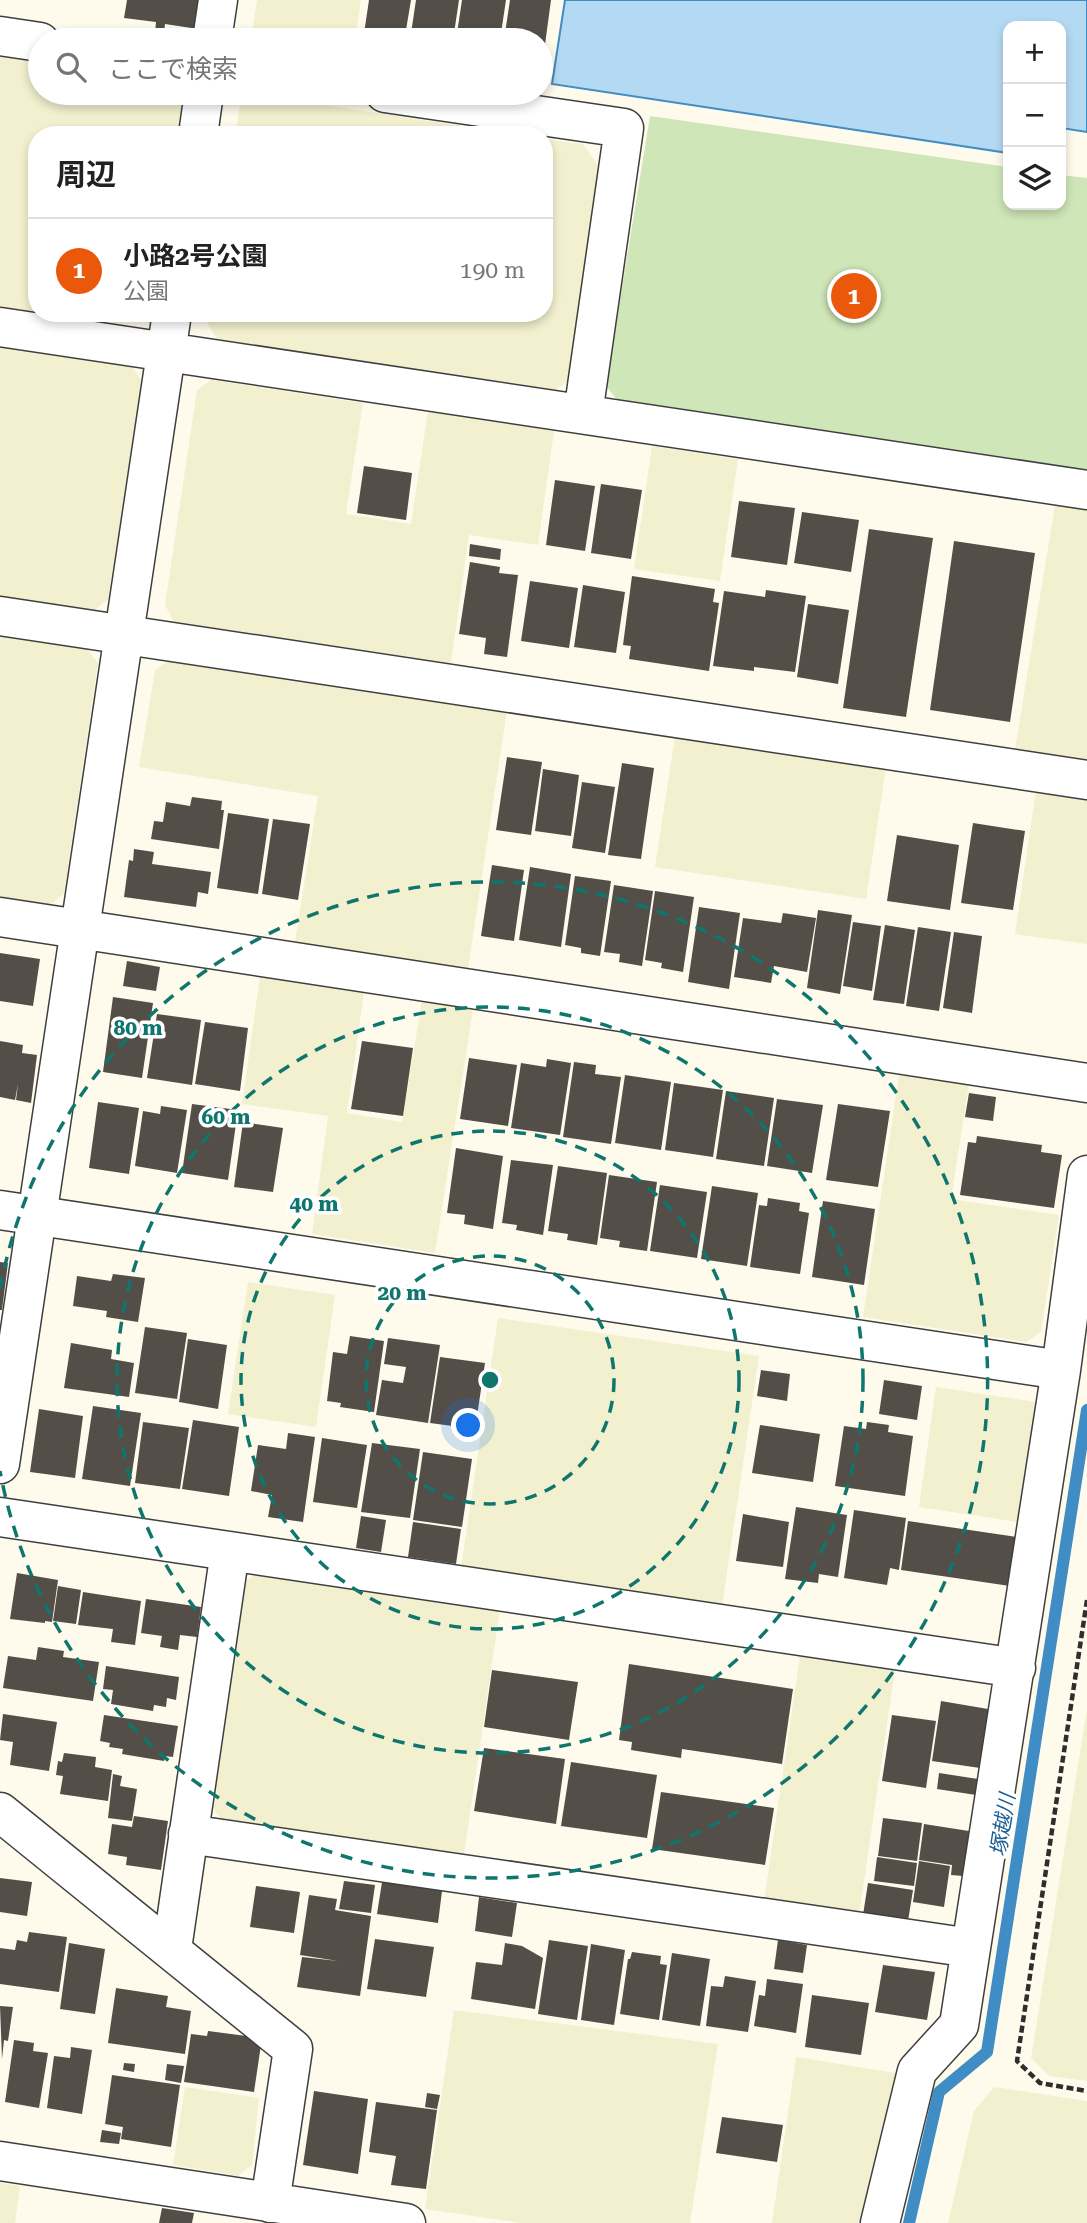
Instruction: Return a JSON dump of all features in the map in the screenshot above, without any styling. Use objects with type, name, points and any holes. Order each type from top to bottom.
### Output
[{"type":"street","points":[[214,28],[218,0]]},
{"type":"street","points":[[0,36],[28,40]]},
{"type":"street","points":[[199,126],[202,105]]},
{"type":"street","points":[[467,105],[624,128],[583,414]]},
{"type":"street","points":[[0,1464],[171,322]]},
{"type":"street","points":[[0,327],[1087,490]]},
{"type":"street","points":[[0,616],[1087,780]]},
{"type":"street","points":[[0,917],[1087,1083]]},
{"type":"street","points":[[880,2223],[917,2071],[959,2025],[1061,1370],[1087,1175]]},
{"type":"street","points":[[0,1210],[1061,1370]]},
{"type":"street","points":[[0,1517],[1016,1668]]},
{"type":"street","points":[[172,1949],[230,1551]]},
{"type":"street","points":[[0,1812],[293,2049],[271,2203]]},
{"type":"street","points":[[188,1834],[971,1948]]},
{"type":"street","points":[[0,2161],[406,2223]]},
{"type":"path","points":[[1087,1600],[1017,2061],[1040,2083],[1087,2091]]},
{"type":"shaded area","points":[[257,0],[361,0],[357,28],[253,28]]},
{"type":"shaded area","points":[[0,56],[28,60],[28,105],[183,105],[179,126],[28,126],[28,311],[0,306]]},
{"type":"shaded area","points":[[240,105],[325,105],[461,126],[236,126]]},
{"type":"shaded area","points":[[553,140],[583,144],[602,171],[569,380],[554,391],[218,340],[208,322],[553,322]]},
{"type":"shaded area","points":[[0,345],[131,365],[142,381],[108,599],[95,610],[0,596]]},
{"type":"shaded area","points":[[211,380],[363,403],[346,514],[411,524],[428,411],[554,431],[538,545],[469,535],[451,663],[174,622],[165,605],[197,390]]},
{"type":"shaded area","points":[[652,446],[738,459],[720,581],[634,569]]},
{"type":"shaded area","points":[[1055,505],[1087,510],[1087,760],[1015,749]]},
{"type":"shaded area","points":[[0,635],[87,649],[98,663],[64,894],[48,906],[0,898]]},
{"type":"shaded area","points":[[170,660],[507,710],[468,969],[295,942],[318,796],[139,767],[155,670]]},
{"type":"shaded area","points":[[675,736],[886,768],[866,899],[655,867]]},
{"type":"shaded area","points":[[1036,790],[1087,797],[1087,944],[1015,934]]},
{"type":"shaded area","points":[[260,976],[364,992],[347,1113],[402,1122],[422,1001],[473,1009],[435,1253],[312,1234],[328,1116],[242,1104]]},
{"type":"shaded area","points":[[899,1075],[969,1084],[951,1199],[1059,1215],[1041,1332],[1026,1342],[863,1317]]},
{"type":"shaded area","points":[[248,1282],[335,1295],[316,1427],[228,1414]]},
{"type":"shaded area","points":[[498,1318],[759,1356],[722,1606],[461,1568]]},
{"type":"shaded area","points":[[936,1387],[1036,1402],[1018,1522],[919,1507]]},
{"type":"shaded area","points":[[257,1573],[500,1609],[464,1854],[221,1819],[210,1805],[242,1584]]},
{"type":"shaded area","points":[[800,1656],[895,1670],[859,1915],[764,1901]]},
{"type":"shaded area","points":[[1087,1709],[1087,2081],[1049,2076],[1031,2058]]},
{"type":"shaded area","points":[[454,2010],[718,2044],[690,2223],[522,2223],[425,2209]]},
{"type":"shaded area","points":[[796,2057],[902,2074],[871,2223],[772,2223]]},
{"type":"shaded area","points":[[185,2087],[259,2098],[252,2165],[238,2176],[173,2165]]},
{"type":"shaded area","points":[[994,2087],[1087,2101],[1087,2223],[948,2223],[974,2111]]},
{"type":"shaded area","points":[[0,2183],[20,2186],[15,2223],[0,2223]]},
{"type":"green space","points":[[650,116],[1003,166],[1003,210],[1066,210],[1066,176],[1087,178],[1087,472],[618,401],[606,386]]},
{"type":"water","points":[[565,0],[1087,0],[1087,132],[1066,129],[1066,21],[1003,21],[1003,152],[553,84]]},
{"type":"building","points":[[127,0],[202,0],[198,28],[165,24],[165,28],[155,28],[156,22],[124,18]]},
{"type":"building","points":[[369,0],[411,0],[406,28],[365,28]]},
{"type":"building","points":[[416,0],[459,0],[455,28],[412,28]]},
{"type":"building","points":[[462,0],[506,0],[502,28],[458,28]]},
{"type":"building","points":[[510,0],[551,0],[547,28],[506,28]]},
{"type":"building","points":[[364,466],[412,473],[406,520],[357,513]]},
{"type":"building","points":[[555,480],[595,486],[585,551],[546,545]]},
{"type":"building","points":[[601,484],[642,490],[631,559],[591,553]]},
{"type":"building","points":[[739,501],[795,508],[787,565],[731,557]]},
{"type":"building","points":[[802,512],[859,520],[851,572],[794,563]]},
{"type":"building","points":[[869,529],[933,538],[906,717],[843,708]]},
{"type":"building","points":[[954,541],[1035,553],[1010,722],[930,710]]},
{"type":"building","points":[[470,544],[501,549],[500,560],[469,556]]},
{"type":"building","points":[[470,562],[500,567],[499,573],[518,575],[507,657],[484,654],[486,638],[459,634]]},
{"type":"building","points":[[632,576],[715,589],[713,602],[719,603],[709,671],[629,659],[631,646],[623,645]]},
{"type":"building","points":[[530,581],[578,588],[569,648],[521,641]]},
{"type":"building","points":[[583,585],[625,592],[616,653],[574,647]]},
{"type":"building","points":[[766,590],[806,596],[795,672],[713,666],[724,591],[765,597]]},
{"type":"building","points":[[808,604],[849,610],[838,684],[797,677]]},
{"type":"building","points":[[507,757],[542,762],[531,835],[496,830]]},
{"type":"building","points":[[622,763],[654,768],[641,859],[608,855]]},
{"type":"building","points":[[543,769],[579,775],[571,836],[535,831]]},
{"type":"building","points":[[582,782],[615,787],[605,853],[572,848]]},
{"type":"building","points":[[192,797],[222,801],[221,810],[224,810],[219,849],[151,839],[154,821],[163,822],[166,802],[190,806]]},
{"type":"building","points":[[228,813],[269,819],[258,894],[217,888]]},
{"type":"building","points":[[273,819],[310,824],[298,900],[262,894]]},
{"type":"building","points":[[973,823],[1025,831],[1013,910],[961,903]]},
{"type":"building","points":[[897,835],[959,845],[950,910],[887,901]]},
{"type":"building","points":[[134,849],[154,852],[152,864],[211,872],[208,894],[198,892],[196,907],[124,897],[129,860],[133,861]]},
{"type":"building","points":[[492,865],[524,870],[514,941],[481,936]]},
{"type":"building","points":[[530,867],[571,874],[561,947],[519,940]]},
{"type":"building","points":[[575,876],[611,881],[600,956],[581,953],[581,948],[565,945]]},
{"type":"building","points":[[614,885],[653,891],[642,966],[619,962],[620,954],[604,952]]},
{"type":"building","points":[[655,891],[694,897],[683,972],[661,968],[662,963],[645,960]]},
{"type":"building","points":[[699,907],[740,913],[729,989],[688,982]]},
{"type":"building","points":[[818,910],[852,915],[840,994],[807,988]]},
{"type":"building","points":[[783,913],[816,918],[807,972],[774,966],[771,983],[734,977],[743,918],[781,923]]},
{"type":"building","points":[[853,922],[881,926],[872,991],[843,986]]},
{"type":"building","points":[[885,925],[915,930],[904,1004],[873,1000]]},
{"type":"building","points":[[918,927],[951,932],[939,1011],[906,1006]]},
{"type":"building","points":[[954,932],[982,936],[972,1013],[943,1008]]},
{"type":"building","points":[[0,953],[40,959],[33,1006],[0,1001]]},
{"type":"building","points":[[127,961],[160,967],[156,991],[123,986]]},
{"type":"building","points":[[113,997],[153,1003],[142,1078],[103,1072]]},
{"type":"building","points":[[157,1014],[201,1020],[192,1085],[147,1078]]},
{"type":"building","points":[[205,1022],[248,1028],[240,1091],[195,1084]]},
{"type":"building","points":[[0,1041],[23,1045],[22,1053],[37,1055],[31,1103],[16,1100],[18,1084],[15,1100],[0,1097]]},
{"type":"building","points":[[362,1041],[413,1048],[403,1116],[351,1109]]},
{"type":"building","points":[[469,1058],[517,1065],[508,1126],[460,1119]]},
{"type":"building","points":[[547,1059],[571,1063],[560,1135],[511,1128],[521,1063],[546,1067]]},
{"type":"building","points":[[574,1062],[596,1065],[595,1074],[621,1077],[611,1144],[563,1137]]},
{"type":"building","points":[[625,1075],[671,1082],[661,1150],[615,1143]]},
{"type":"building","points":[[674,1083],[723,1090],[713,1157],[665,1150]]},
{"type":"building","points":[[726,1091],[774,1098],[764,1166],[716,1159]]},
{"type":"building","points":[[969,1093],[996,1097],[993,1121],[965,1117]]},
{"type":"building","points":[[777,1099],[823,1105],[812,1173],[767,1166]]},
{"type":"building","points":[[98,1102],[139,1108],[129,1174],[89,1168]]},
{"type":"building","points":[[192,1104],[238,1110],[228,1180],[182,1173]]},
{"type":"building","points":[[838,1104],[890,1111],[878,1187],[826,1180]]},
{"type":"building","points":[[161,1106],[187,1110],[177,1173],[135,1166],[143,1111],[160,1114]]},
{"type":"building","points":[[243,1122],[283,1128],[273,1192],[234,1187]]},
{"type":"building","points":[[977,1136],[1042,1145],[1041,1152],[1062,1155],[1054,1208],[960,1195],[968,1142],[976,1143]]},
{"type":"building","points":[[456,1148],[503,1156],[493,1229],[464,1224],[465,1215],[447,1213]]},
{"type":"building","points":[[511,1160],[553,1165],[543,1235],[516,1230],[517,1225],[502,1223]]},
{"type":"building","points":[[558,1166],[607,1173],[597,1245],[567,1240],[568,1234],[548,1231]]},
{"type":"building","points":[[609,1175],[657,1182],[647,1251],[619,1247],[620,1241],[600,1238]]},
{"type":"building","points":[[660,1185],[707,1192],[697,1258],[650,1251]]},
{"type":"building","points":[[712,1186],[758,1193],[747,1266],[701,1259]]},
{"type":"building","points":[[768,1198],[800,1203],[799,1211],[809,1213],[800,1274],[750,1267],[759,1205],[767,1206]]},
{"type":"building","points":[[823,1201],[875,1209],[864,1285],[812,1277]]},
{"type":"building","points":[[0,1262],[8,1263],[2,1310],[0,1310]]},
{"type":"building","points":[[113,1274],[145,1278],[138,1322],[106,1317],[107,1311],[73,1306],[77,1276],[111,1281]]},
{"type":"building","points":[[145,1327],[187,1333],[177,1399],[135,1393]]},
{"type":"building","points":[[350,1336],[384,1341],[374,1412],[340,1407],[341,1403],[327,1401],[333,1352],[347,1354]]},
{"type":"building","points":[[388,1338],[440,1345],[428,1423],[376,1415],[382,1380],[403,1383],[406,1367],[384,1364]]},
{"type":"building","points":[[188,1339],[227,1345],[218,1409],[179,1402]]},
{"type":"building","points":[[71,1343],[112,1350],[111,1359],[134,1363],[129,1397],[64,1388]]},
{"type":"building","points":[[440,1357],[485,1363],[475,1429],[430,1423]]},
{"type":"building","points":[[761,1370],[790,1374],[787,1401],[757,1396]]},
{"type":"building","points":[[884,1380],[922,1386],[917,1420],[879,1414]]},
{"type":"building","points":[[93,1406],[141,1413],[130,1486],[82,1479]]},
{"type":"building","points":[[39,1409],[83,1416],[75,1478],[30,1472]]},
{"type":"building","points":[[193,1420],[239,1427],[229,1496],[182,1489]]},
{"type":"building","points":[[143,1422],[189,1428],[180,1489],[135,1483]]},
{"type":"building","points":[[867,1422],[889,1425],[888,1432],[913,1436],[905,1496],[835,1486],[844,1426],[866,1429]]},
{"type":"building","points":[[760,1425],[820,1434],[813,1482],[752,1473]]},
{"type":"building","points":[[288,1433],[315,1437],[303,1522],[268,1517],[272,1495],[251,1491],[258,1445],[286,1449]]},
{"type":"building","points":[[322,1438],[367,1445],[357,1508],[313,1502]]},
{"type":"building","points":[[372,1443],[420,1449],[410,1518],[361,1512]]},
{"type":"building","points":[[423,1452],[472,1459],[462,1527],[413,1520]]},
{"type":"building","points":[[796,1507],[847,1515],[838,1577],[819,1574],[818,1583],[785,1579]]},
{"type":"building","points":[[854,1510],[906,1518],[899,1570],[890,1568],[887,1585],[844,1578]]},
{"type":"building","points":[[743,1514],[789,1522],[783,1567],[736,1561]]},
{"type":"building","points":[[361,1516],[386,1520],[381,1552],[356,1548]]},
{"type":"building","points":[[908,1521],[1017,1537],[1010,1586],[901,1570]]},
{"type":"building","points":[[413,1522],[461,1529],[456,1564],[408,1557]]},
{"type":"building","points":[[17,1573],[58,1580],[52,1622],[10,1619]]},
{"type":"building","points":[[58,1586],[81,1590],[76,1624],[53,1621]]},
{"type":"building","points":[[83,1592],[141,1601],[135,1645],[111,1642],[113,1629],[78,1625]]},
{"type":"building","points":[[146,1599],[201,1607],[197,1637],[180,1635],[178,1650],[160,1647],[162,1636],[141,1633]]},
{"type":"building","points":[[38,1647],[64,1651],[63,1657],[99,1662],[93,1701],[3,1688],[8,1656],[36,1660]]},
{"type":"building","points":[[629,1664],[793,1689],[782,1764],[682,1749],[681,1758],[631,1750],[632,1742],[619,1740]]},
{"type":"building","points":[[106,1666],[179,1677],[176,1700],[167,1698],[166,1707],[154,1705],[153,1711],[111,1704],[113,1690],[103,1689]]},
{"type":"building","points":[[492,1670],[578,1682],[569,1740],[484,1727]]},
{"type":"building","points":[[941,1701],[988,1709],[980,1768],[932,1761]]},
{"type":"building","points":[[3,1714],[57,1722],[49,1771],[10,1765],[13,1742],[0,1740]]},
{"type":"building","points":[[104,1715],[178,1726],[173,1757],[165,1756],[164,1761],[122,1754],[123,1749],[109,1747],[110,1743],[100,1741]]},
{"type":"building","points":[[892,1715],[936,1721],[926,1788],[882,1781]]},
{"type":"building","points":[[484,1748],[565,1759],[556,1824],[474,1811]]},
{"type":"building","points":[[64,1753],[96,1757],[95,1767],[112,1770],[108,1801],[60,1794],[63,1776],[56,1775],[58,1761],[62,1762]]},
{"type":"building","points":[[571,1762],[657,1775],[647,1838],[561,1826]]},
{"type":"building","points":[[939,1773],[978,1779],[976,1795],[937,1789]]},
{"type":"building","points":[[113,1774],[122,1776],[120,1786],[137,1789],[132,1821],[108,1818]]},
{"type":"building","points":[[661,1792],[774,1808],[765,1865],[652,1849]]},
{"type":"building","points":[[134,1816],[168,1821],[161,1870],[126,1865],[127,1857],[108,1854],[112,1824],[132,1827]]},
{"type":"building","points":[[883,1818],[922,1823],[917,1861],[878,1856]]},
{"type":"building","points":[[924,1824],[969,1831],[963,1876],[951,1875],[952,1865],[919,1860]]},
{"type":"building","points":[[877,1857],[917,1863],[914,1886],[874,1881]]},
{"type":"building","points":[[919,1861],[950,1866],[944,1907],[913,1902]]},
{"type":"building","points":[[0,1878],[32,1882],[27,1916],[0,1912]]},
{"type":"building","points":[[344,1881],[375,1885],[371,1913],[339,1909]]},
{"type":"building","points":[[382,1882],[442,1891],[438,1923],[377,1914]]},
{"type":"building","points":[[868,1883],[913,1890],[908,1921],[863,1915]]},
{"type":"building","points":[[256,1886],[300,1892],[294,1933],[250,1927]]},
{"type":"building","points":[[309,1895],[337,1899],[335,1910],[371,1916],[360,1996],[297,1987],[302,1957],[338,1961],[300,1955]]},
{"type":"building","points":[[479,1897],[517,1903],[512,1937],[475,1931]]},
{"type":"building","points":[[29,1932],[67,1937],[59,1992],[0,1984],[0,1948],[15,1950],[17,1940],[27,1942]]},
{"type":"building","points":[[375,1939],[434,1947],[426,1997],[367,1989]]},
{"type":"building","points":[[549,1940],[588,1946],[577,2020],[538,2014]]},
{"type":"building","points":[[778,1940],[807,1945],[803,1973],[774,1969]]},
{"type":"building","points":[[69,1943],[105,1949],[95,2014],[60,2009]]},
{"type":"building","points":[[505,1943],[522,1946],[543,1958],[535,2009],[471,1999],[476,1962],[502,1965]]},
{"type":"building","points":[[591,1944],[625,1950],[614,2025],[581,2020]]},
{"type":"building","points":[[632,1952],[661,1956],[660,1964],[667,1965],[659,2020],[620,2014],[628,1959]]},
{"type":"building","points":[[672,1953],[710,1959],[700,2026],[662,2020]]},
{"type":"building","points":[[883,1965],[935,1972],[927,2020],[875,2012]]},
{"type":"building","points":[[725,1976],[756,1981],[748,2032],[706,2026],[711,1986],[723,1987]]},
{"type":"building","points":[[767,1979],[803,1984],[796,2033],[754,2026],[759,1995],[765,1996]]},
{"type":"building","points":[[116,1988],[168,1996],[166,2007],[191,2011],[185,2054],[108,2043]]},
{"type":"building","points":[[812,1995],[869,2003],[861,2055],[805,2047]]},
{"type":"building","points":[[0,2006],[13,2007],[8,2041],[4,2040],[2,2059]]},
{"type":"building","points":[[208,2031],[262,2038],[254,2092],[184,2082],[191,2034],[207,2036]]},
{"type":"building","points":[[14,2040],[34,2043],[33,2051],[48,2053],[39,2108],[5,2102]]},
{"type":"building","points":[[71,2047],[92,2050],[82,2114],[47,2108],[54,2056],[70,2058]]},
{"type":"building","points":[[124,2063],[135,2064],[134,2072],[123,2070]]},
{"type":"building","points":[[167,2064],[184,2066],[181,2083],[165,2080]]},
{"type":"building","points":[[112,2075],[180,2085],[171,2147],[121,2139],[123,2127],[105,2124]]},
{"type":"building","points":[[314,2091],[368,2099],[358,2174],[303,2165]]},
{"type":"building","points":[[427,2093],[440,2095],[437,2109],[425,2107]]},
{"type":"building","points":[[376,2102],[437,2110],[426,2189],[391,2185],[396,2156],[369,2152]]},
{"type":"building","points":[[722,2117],[783,2125],[777,2162],[716,2153]]},
{"type":"building","points":[[102,2130],[121,2133],[119,2144],[100,2142]]},
{"type":"building","points":[[162,2208],[194,2213],[192,2223],[159,2223]]},
{"type":"waterway","name":"塚越川","points":[[909,2223],[939,2092],[987,2052],[1087,1410]]},
{"type":"place","name":"小路2号公園","points":[[854,296]]}]
